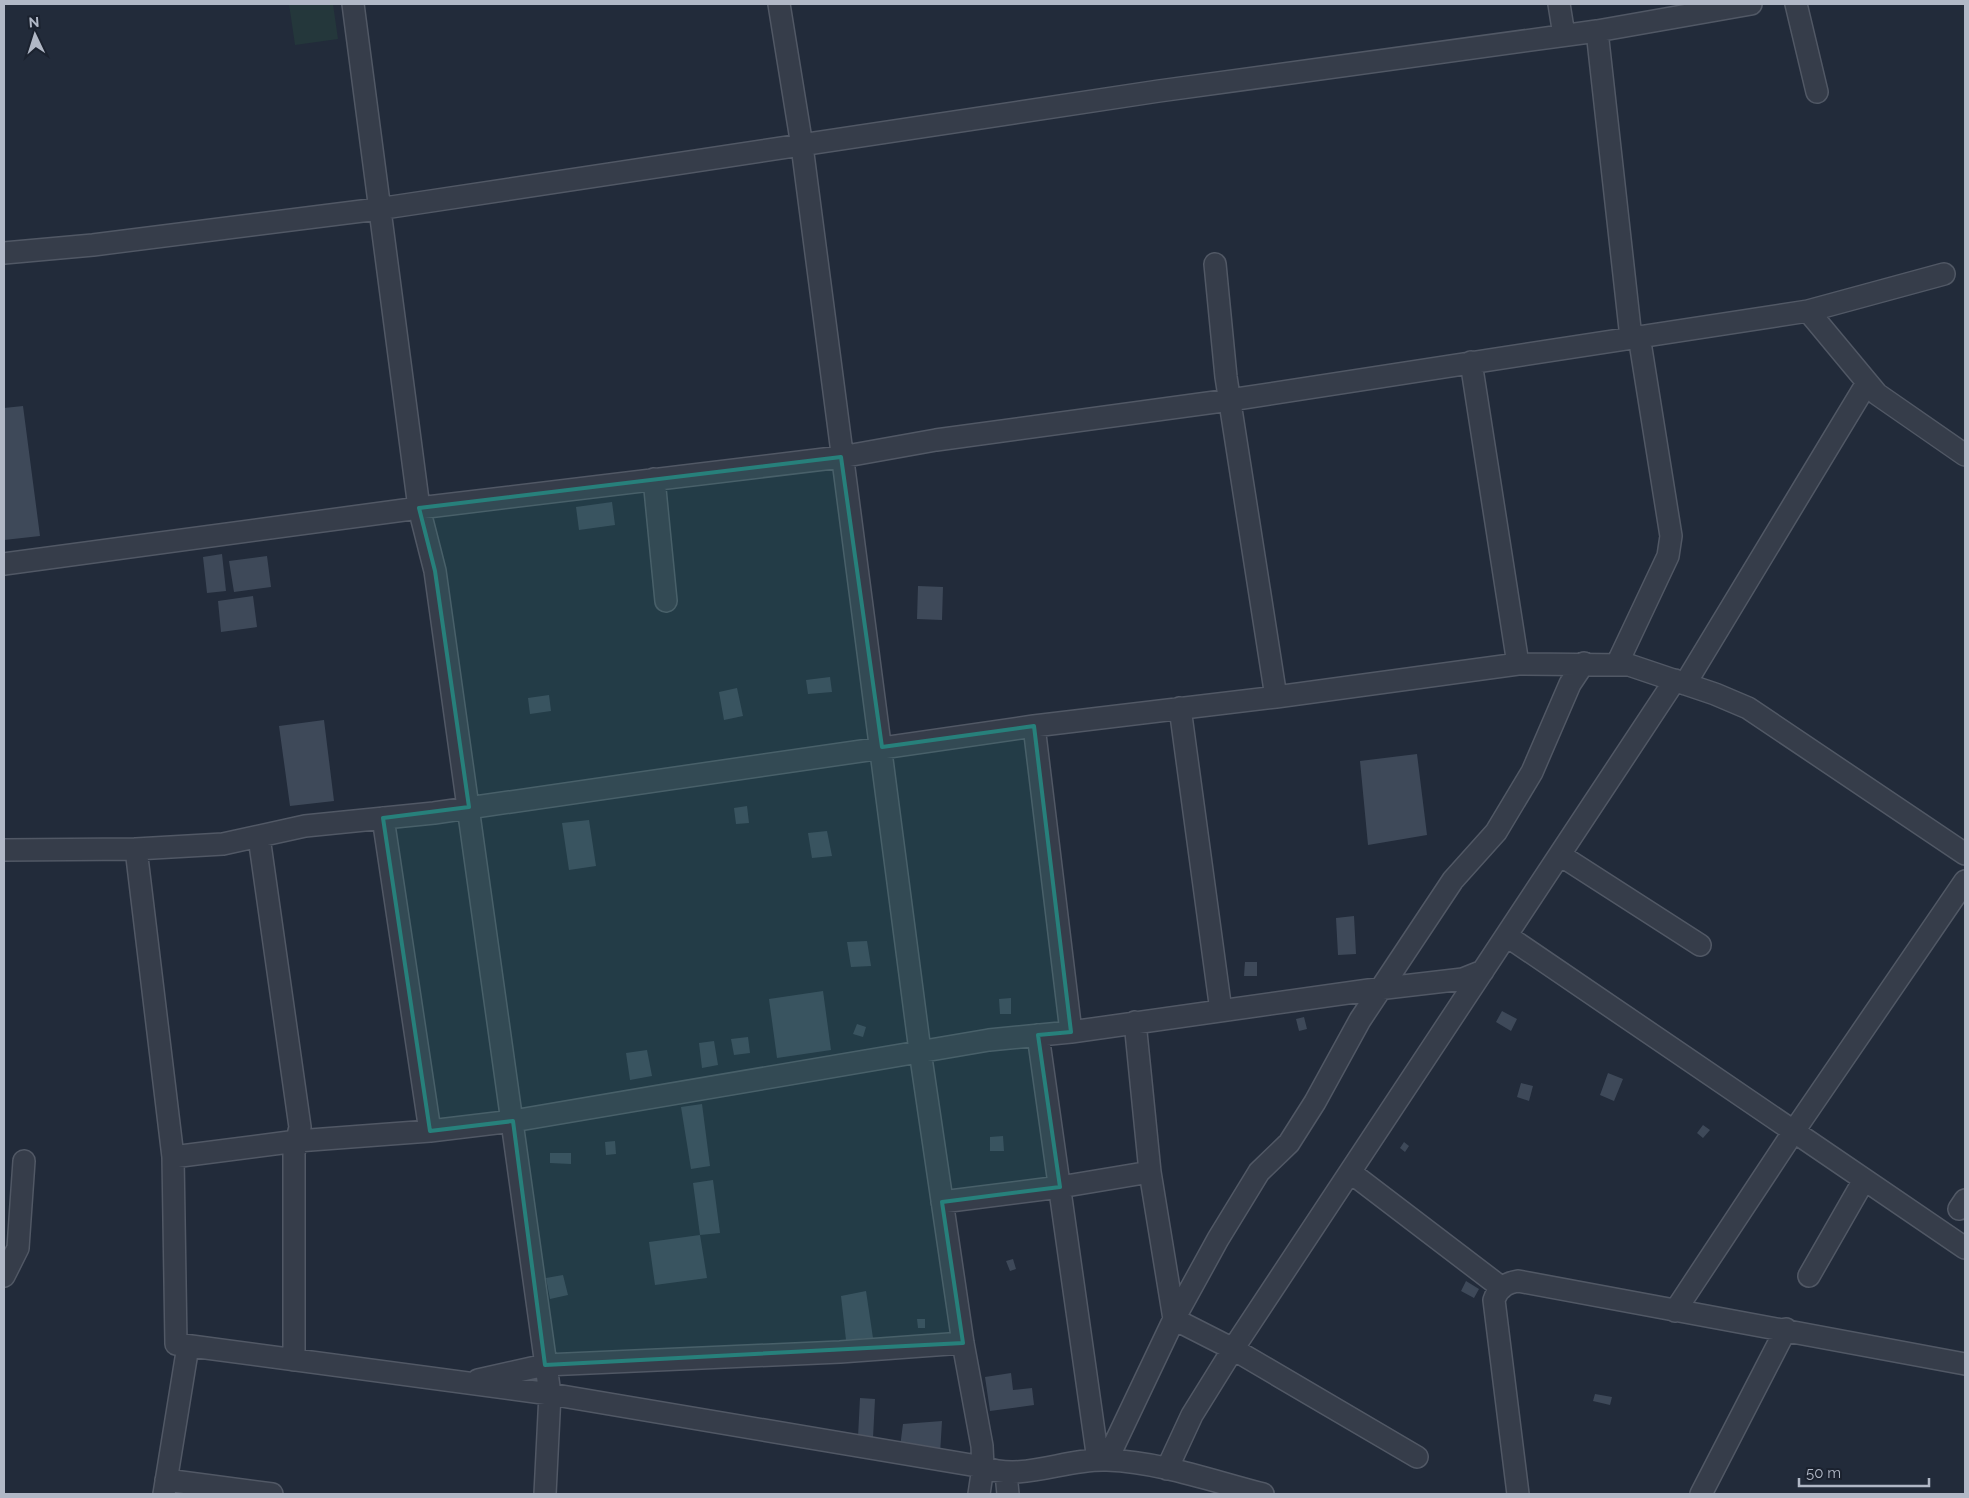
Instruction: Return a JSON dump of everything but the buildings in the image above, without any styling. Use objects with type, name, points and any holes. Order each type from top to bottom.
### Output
[{"type":"street","points":[[353,4],[378,209],[419,508],[435,571],[550,1394],[545,1494]]},
{"type":"street","points":[[778,4],[802,146],[841,457],[882,747],[920,1051],[963,1343],[982,1446],[983,1467],[979,1494]]},
{"type":"street","points":[[1559,4],[1564,35]]},
{"type":"street","points":[[4,253],[93,245],[378,209],[1159,91],[1598,31],[1751,4]]},
{"type":"street","points":[[1796,4],[1817,92]]},
{"type":"street","points":[[1598,31],[1635,337],[1671,536],[1668,556],[1617,664]]},
{"type":"street","points":[[1215,264],[1230,400],[1276,697]]},
{"type":"street","points":[[4,564],[419,508],[841,457],[936,440],[1230,400],[1808,311],[1944,274]]},
{"type":"street","points":[[1808,311],[1877,394],[1965,455]]},
{"type":"street","points":[[1471,362],[1518,664]]},
{"type":"street","points":[[1167,1469],[1192,1414],[1233,1349],[1560,855],[1680,682],[1867,383]]},
{"type":"street","points":[[654,479],[666,601]]},
{"type":"street","points":[[1102,1460],[1174,1319],[1218,1239],[1259,1172],[1289,1143],[1315,1102],[1360,1020],[1453,880],[1496,832],[1532,772],[1570,684],[1584,663]]},
{"type":"street","points":[[4,850],[136,849],[223,844],[305,826],[469,807],[1034,726],[1276,697],[1518,664],[1584,663],[1629,665],[1748,708],[1965,854]]},
{"type":"street","points":[[1180,708],[1221,1011]]},
{"type":"street","points":[[1034,726],[1071,1032]]},
{"type":"street","points":[[383,818],[430,1131]]},
{"type":"street","points":[[259,837],[300,1127],[294,1153],[294,1360]]},
{"type":"street","points":[[136,849],[173,1157],[176,1344],[550,1394],[983,1467],[1007,1484],[1102,1460],[1142,1462],[1263,1494]]},
{"type":"street","points":[[1560,855],[1700,945]]},
{"type":"street","points":[[1675,1312],[1794,1130],[1965,881]]},
{"type":"street","points":[[1507,936],[1965,1248]]},
{"type":"street","points":[[173,1157],[296,1141],[430,1131],[513,1120],[920,1051],[1071,1032],[1382,988],[1462,979],[1483,971]]},
{"type":"street","points":[[1135,1022],[1150,1172],[1174,1319]]},
{"type":"street","points":[[1038,1035],[1102,1460]]},
{"type":"street","points":[[4,1276],[18,1248],[24,1161]]},
{"type":"street","points":[[942,1202],[1060,1187],[1150,1172]]},
{"type":"street","points":[[1350,1172],[1502,1288]]},
{"type":"street","points":[[1809,1276],[1864,1180]]},
{"type":"street","points":[[1518,1494],[1494,1300],[1508,1283],[1518,1281],[1675,1312],[1786,1329],[1965,1364]]},
{"type":"street","points":[[1174,1319],[1233,1349],[1417,1457]]},
{"type":"street","points":[[1701,1494],[1786,1329]]},
{"type":"street","points":[[468,1383],[545,1365],[830,1352],[963,1343]]},
{"type":"street","points":[[188,1346],[165,1487],[272,1494]]},
{"type":"highlighted area","points":[[841,457],[882,747],[1034,726],[1071,1032],[1038,1035],[1060,1187],[942,1202],[963,1343],[545,1365],[513,1121],[430,1131],[383,818],[469,807],[435,571],[419,508]]},
{"type":"green space","points":[[289,4],[333,4],[338,39],[295,45]]}]
